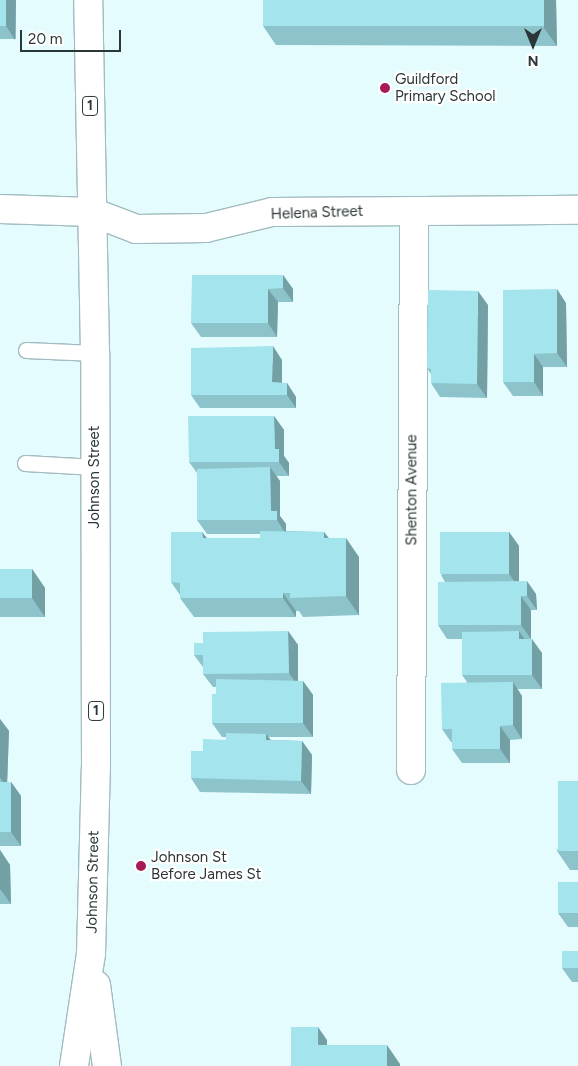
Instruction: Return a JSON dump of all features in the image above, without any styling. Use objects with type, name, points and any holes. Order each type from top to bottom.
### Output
[{"type":"main road","name":"Johnson Street","points":[[74,1066],[91,954],[96,767],[95,354],[88,0]]},
{"type":"main road","name":"Helena Street","points":[[0,210],[92,212],[136,228],[206,228],[272,212],[578,210]]},
{"type":"main road","name":"Shenton Avenue","points":[[411,770],[414,211]]},
{"type":"main road","name":"Johnson Street","points":[[91,954],[107,1066]]},
{"type":"lane","points":[[26,350],[95,354]]},
{"type":"lane","points":[[25,463],[95,467]]},
{"type":"building","points":[[0,0],[6,0],[6,26],[0,26]]},
{"type":"building","points":[[263,0],[544,0],[544,26],[263,26]]},
{"type":"building","points":[[192,275],[283,275],[283,288],[268,289],[268,323],[191,323]]},
{"type":"building","points":[[557,289],[557,353],[534,354],[534,382],[503,382],[503,290]]},
{"type":"building","points":[[428,290],[478,291],[477,384],[431,383],[431,369],[427,368]]},
{"type":"building","points":[[273,346],[272,382],[287,383],[287,395],[191,395],[191,348]]},
{"type":"building","points":[[188,416],[274,416],[275,449],[279,449],[279,462],[189,462]]},
{"type":"building","points":[[270,467],[271,511],[277,511],[277,520],[197,520],[197,469]]},
{"type":"building","points":[[260,531],[324,532],[324,538],[346,538],[346,596],[290,598],[290,593],[283,593],[283,598],[180,598],[180,583],[171,582],[171,532],[202,532],[203,538],[260,538]]},
{"type":"building","points":[[440,532],[509,532],[509,574],[440,574]]},
{"type":"building","points":[[0,569],[32,569],[32,598],[0,598]]},
{"type":"building","points":[[527,581],[527,596],[521,596],[521,625],[438,625],[438,582]]},
{"type":"building","points":[[288,631],[289,673],[203,674],[203,655],[194,655],[194,643],[203,643],[203,632]]},
{"type":"building","points":[[519,631],[519,639],[532,639],[532,675],[462,675],[462,632]]},
{"type":"building","points":[[216,679],[303,681],[303,723],[212,723],[212,694],[216,694]]},
{"type":"building","points":[[513,682],[513,725],[500,726],[500,749],[452,749],[452,729],[442,729],[441,683]]},
{"type":"building","points":[[226,733],[266,734],[266,740],[302,741],[301,781],[191,778],[191,751],[203,751],[203,739],[226,740]]},
{"type":"building","points":[[558,781],[578,781],[578,851],[558,851]]},
{"type":"building","points":[[0,782],[11,782],[11,832],[0,832]]},
{"type":"building","points":[[558,882],[578,882],[578,913],[558,913]]},
{"type":"building","points":[[562,951],[578,951],[578,968],[562,968]]},
{"type":"building","points":[[291,1027],[318,1027],[318,1066],[291,1066]]},
{"type":"building","points":[[318,1045],[387,1045],[387,1066],[318,1066]]},
{"type":"place","name":"Guildford Primary School","points":[[385,88]]},
{"type":"place","name":"Johnson St Before James St","points":[[141,866]]}]
